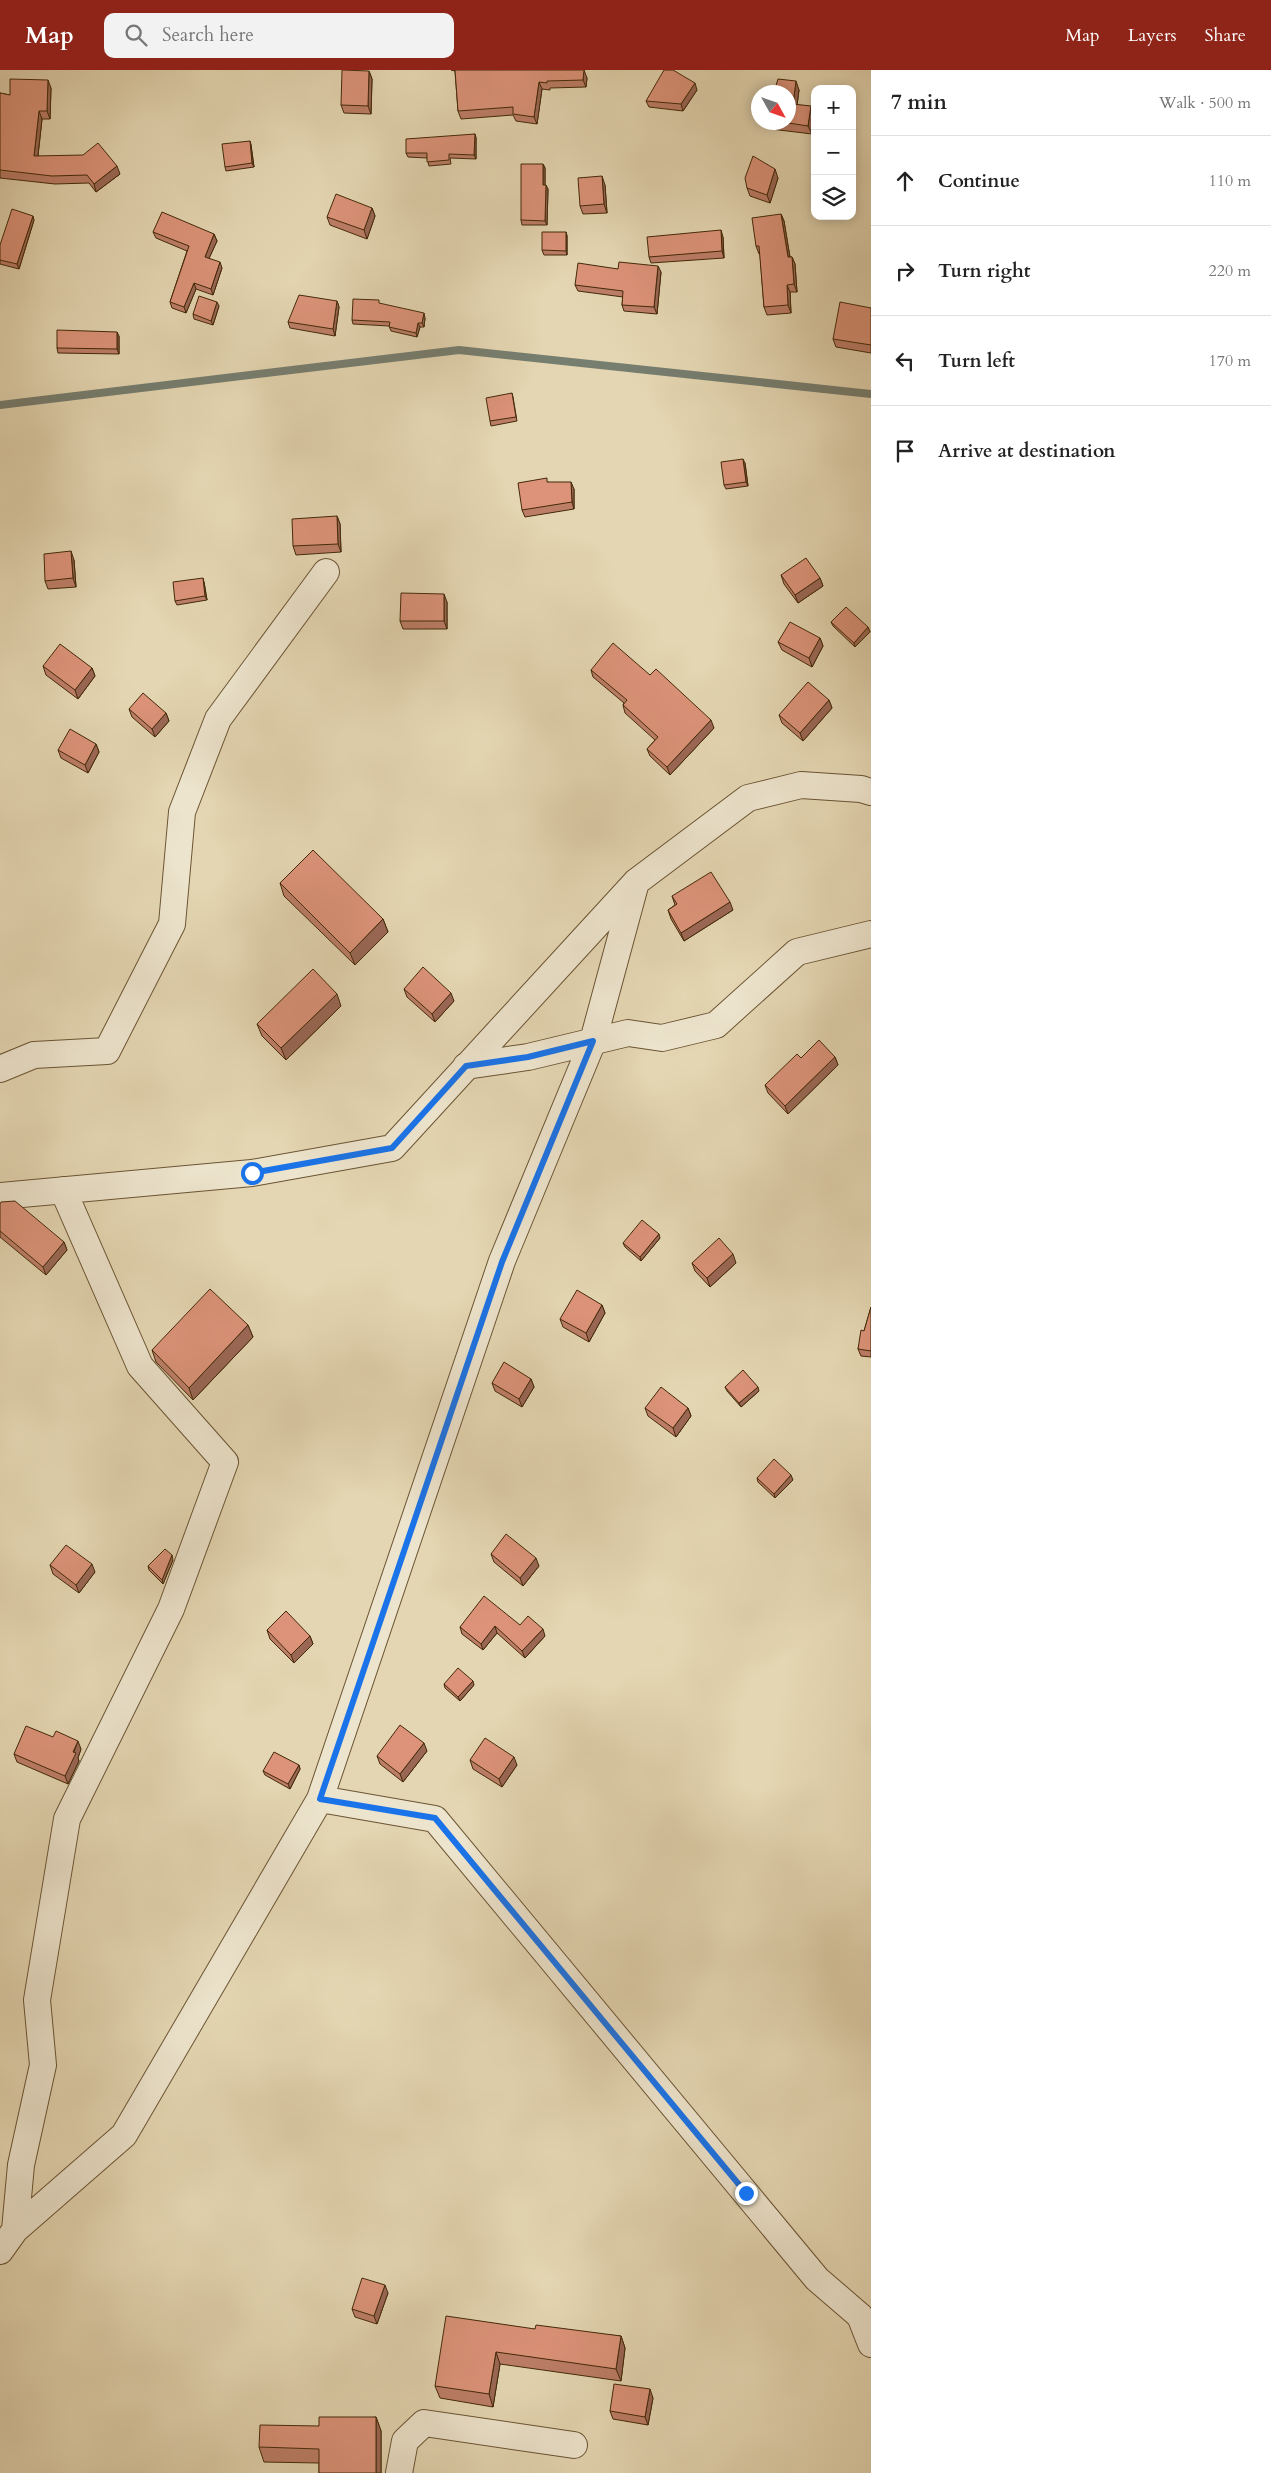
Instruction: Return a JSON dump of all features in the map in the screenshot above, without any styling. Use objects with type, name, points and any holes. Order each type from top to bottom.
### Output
[{"type":"street","points":[[0,1069],[34,1055],[108,1051],[172,924],[182,812],[218,719],[326,572]]},
{"type":"street","points":[[0,1196],[252,1173],[392,1148],[636,882],[748,798],[800,785],[861,789],[871,792]]},
{"type":"street","points":[[0,2251],[16,2230],[124,2135],[320,1799],[502,1262],[593,1041],[636,882]]},
{"type":"street","points":[[466,1066],[528,1057],[628,1033],[662,1038],[716,1025],[797,952],[871,934]]},
{"type":"street","points":[[16,2230],[22,2166],[43,2065],[37,2000],[67,1819],[171,1609],[225,1462],[140,1366],[63,1190]]},
{"type":"street","points":[[320,1799],[435,1818],[817,2279],[860,2316],[871,2344]]},
{"type":"street","points":[[399,2473],[405,2441],[424,2423],[574,2445]]},
{"type":"building","points":[[342,70],[369,71],[368,106],[341,105]]},
{"type":"building","points":[[455,70],[584,70],[583,80],[539,82],[534,117],[513,114],[513,107],[458,111]]},
{"type":"building","points":[[664,70],[673,70],[695,83],[681,104],[646,101]]},
{"type":"building","points":[[10,79],[48,80],[47,111],[39,111],[34,156],[83,155],[98,143],[117,166],[94,184],[87,175],[52,176],[0,170],[0,93],[10,95]]},
{"type":"building","points":[[778,79],[796,81],[795,85],[776,85]]},
{"type":"building","points":[[796,104],[811,106],[808,126],[796,124]]},
{"type":"building","points":[[475,134],[474,155],[449,154],[449,160],[427,162],[427,153],[406,153],[406,139]]},
{"type":"building","points":[[250,141],[252,163],[225,167],[222,144]]},
{"type":"building","points":[[753,156],[775,169],[767,195],[747,188],[745,178]]},
{"type":"building","points":[[521,164],[543,164],[543,185],[546,185],[545,221],[521,220]]},
{"type":"building","points":[[602,176],[604,204],[580,206],[578,178]]},
{"type":"building","points":[[336,194],[372,208],[364,230],[327,217]]},
{"type":"building","points":[[12,209],[33,216],[17,264],[0,260],[0,245]]},
{"type":"building","points":[[162,212],[214,234],[205,257],[220,262],[211,289],[194,283],[184,307],[170,302],[189,246],[153,232]]},
{"type":"building","points":[[781,214],[788,257],[792,257],[794,284],[787,285],[788,305],[764,307],[759,246],[756,246],[752,218]]},
{"type":"building","points":[[721,230],[722,251],[649,257],[647,237]]},
{"type":"building","points":[[542,232],[566,232],[566,251],[542,250]]},
{"type":"building","points":[[619,262],[658,266],[654,307],[622,305],[623,291],[575,285],[578,263],[618,269]]},
{"type":"building","points":[[299,295],[337,301],[333,329],[288,322]]},
{"type":"building","points":[[199,296],[217,302],[211,321],[193,314]]},
{"type":"building","points":[[353,299],[379,300],[379,303],[424,313],[422,323],[418,323],[416,333],[389,327],[390,322],[352,320]]},
{"type":"building","points":[[840,302],[871,308],[871,345],[833,339]]},
{"type":"building","points":[[57,330],[117,332],[117,349],[57,348]]},
{"type":"building","points":[[512,393],[516,417],[490,421],[486,398]]},
{"type":"building","points":[[743,459],[746,482],[724,485],[721,462]]},
{"type":"building","points":[[547,478],[547,482],[571,482],[572,502],[522,510],[518,483]]},
{"type":"building","points":[[337,516],[338,544],[293,546],[292,519]]},
{"type":"building","points":[[71,551],[73,578],[45,581],[44,554]]},
{"type":"building","points":[[806,558],[820,578],[795,595],[781,575]]},
{"type":"building","points":[[203,578],[205,596],[175,601],[173,582]]},
{"type":"building","points":[[401,593],[444,594],[444,621],[400,621]]},
{"type":"building","points":[[846,607],[868,627],[854,643],[831,622]]},
{"type":"building","points":[[790,622],[820,638],[809,658],[778,642]]},
{"type":"building","points":[[613,643],[650,675],[656,669],[711,720],[667,767],[647,749],[658,737],[623,705],[627,700],[591,670]]},
{"type":"building","points":[[60,644],[92,668],[75,690],[43,666]]},
{"type":"building","points":[[808,682],[829,700],[800,733],[779,715]]},
{"type":"building","points":[[143,693],[166,713],[152,729],[129,709]]},
{"type":"building","points":[[70,729],[96,744],[85,765],[58,750]]},
{"type":"building","points":[[313,850],[383,919],[350,953],[280,883]]},
{"type":"building","points":[[711,872],[730,902],[681,933],[668,910],[677,904],[672,896]]},
{"type":"building","points":[[423,967],[451,993],[432,1014],[404,989]]},
{"type":"building","points":[[313,969],[337,994],[281,1048],[257,1024]]},
{"type":"building","points":[[819,1040],[835,1057],[785,1106],[765,1085],[797,1054],[801,1058]]},
{"type":"building","points":[[15,1201],[64,1242],[43,1267],[0,1231],[1,1202]]},
{"type":"building","points":[[642,1220],[659,1234],[640,1257],[623,1243]]},
{"type":"building","points":[[719,1238],[733,1254],[707,1278],[692,1263]]},
{"type":"building","points":[[210,1289],[248,1325],[189,1388],[152,1350]]},
{"type":"building","points":[[577,1290],[602,1305],[586,1333],[560,1319]]},
{"type":"building","points":[[871,1307],[871,1351],[858,1349],[861,1330],[864,1331]]},
{"type":"building","points":[[504,1362],[531,1379],[519,1399],[492,1383]]},
{"type":"building","points":[[743,1370],[758,1387],[739,1403],[725,1387]]},
{"type":"building","points":[[661,1387],[688,1408],[673,1428],[645,1408]]},
{"type":"building","points":[[774,1459],[791,1475],[774,1494],[757,1478]]},
{"type":"building","points":[[506,1534],[536,1558],[520,1578],[491,1554]]},
{"type":"building","points":[[66,1545],[92,1564],[76,1585],[50,1565]]},
{"type":"building","points":[[165,1549],[172,1555],[162,1580],[148,1566]]},
{"type":"building","points":[[484,1596],[520,1625],[528,1616],[543,1629],[522,1651],[495,1626],[481,1644],[460,1627]]},
{"type":"building","points":[[286,1611],[310,1636],[291,1655],[267,1630]]},
{"type":"building","points":[[458,1668],[473,1681],[458,1697],[444,1684]]},
{"type":"building","points":[[400,1725],[424,1743],[400,1774],[377,1756]]},
{"type":"building","points":[[26,1726],[53,1737],[56,1731],[78,1741],[73,1752],[76,1753],[65,1776],[14,1754]]},
{"type":"building","points":[[485,1738],[514,1757],[499,1779],[470,1760]]},
{"type":"building","points":[[274,1752],[299,1765],[288,1784],[263,1771]]},
{"type":"building","points":[[362,2278],[385,2285],[374,2316],[352,2309]]},
{"type":"building","points":[[446,2316],[535,2329],[536,2325],[621,2336],[616,2369],[496,2352],[489,2394],[435,2386]]},
{"type":"building","points":[[614,2384],[650,2389],[645,2417],[610,2411]]},
{"type":"building","points":[[319,2417],[376,2417],[376,2473],[319,2473],[319,2449],[259,2447],[260,2425],[319,2426]]},
{"type":"waterway","points":[[0,405],[459,350],[871,394]]},
{"type":"route","points":[[252,1173],[392,1148],[466,1066],[528,1057],[593,1041],[502,1262],[320,1799],[435,1818],[746,2193]]}]
